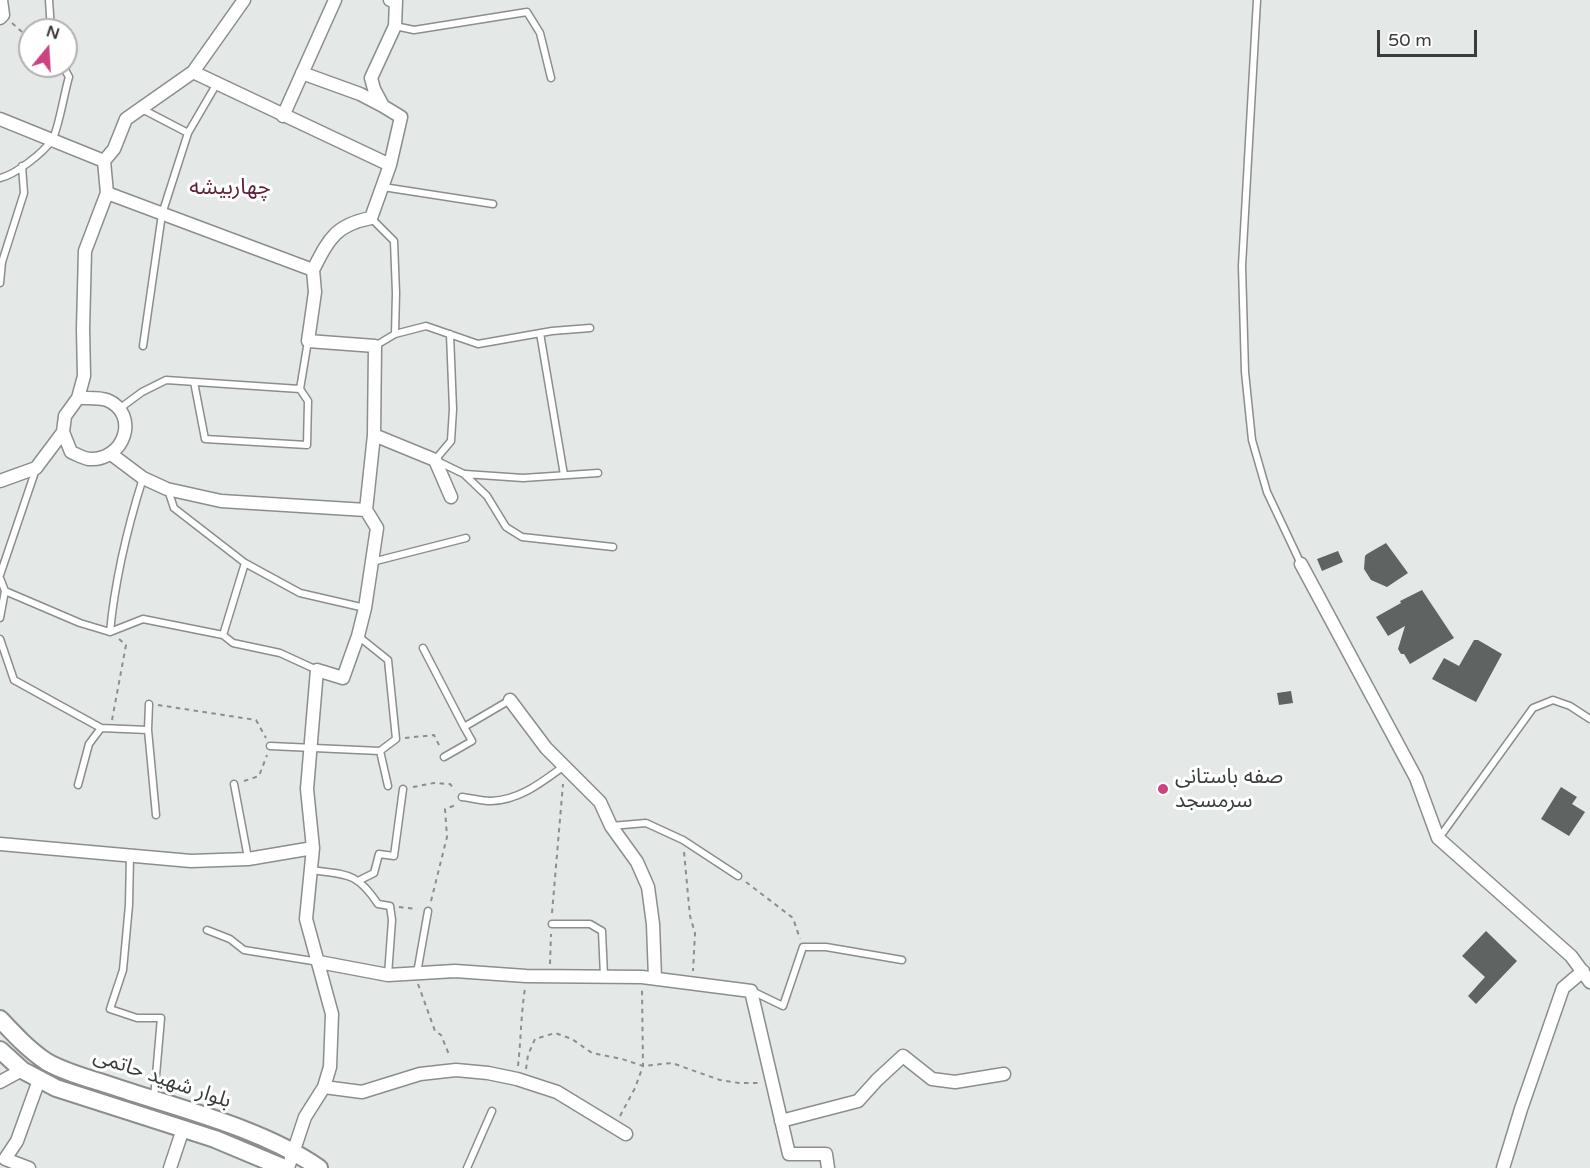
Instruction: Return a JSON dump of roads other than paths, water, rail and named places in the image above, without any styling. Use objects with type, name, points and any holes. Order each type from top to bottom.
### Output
[{"type":"main road","name":"بلوار شهید حاتمی","points":[[0,1019],[27,1047],[56,1067],[187,1110],[288,1163]]},
{"type":"main road","name":"بلوار شهید حاتمی","points":[[0,1050],[22,1070],[39,1080],[114,1107],[288,1163],[319,1168]]},
{"type":"street","points":[[1,0],[2,17]]},
{"type":"street","points":[[78,398],[106,399],[119,409],[124,420],[125,433],[120,445],[111,454],[88,459],[71,452],[63,432],[65,416],[78,398],[84,376],[85,251],[107,194],[104,161],[114,149],[126,119],[193,72],[244,0]]},
{"type":"street","points":[[283,116],[335,0]]},
{"type":"street","points":[[383,106],[371,78],[395,26],[398,0]]},
{"type":"street","points":[[193,72],[216,85],[390,165]]},
{"type":"street","points":[[288,1163],[305,1117],[324,1088],[330,1067],[332,1014],[306,919],[313,848],[307,789],[317,670],[343,678],[365,608],[377,528],[366,510],[374,435],[375,346],[308,340],[315,292],[313,270],[328,240],[350,222],[371,218],[390,165],[401,117],[360,94],[302,73]]},
{"type":"street","points":[[0,119],[104,161]]},
{"type":"street","points":[[107,194],[313,270]]},
{"type":"street","points":[[0,481],[36,468],[63,432]]},
{"type":"street","points":[[374,435],[435,460],[451,497]]},
{"type":"street","points":[[111,454],[143,478],[167,489],[221,501],[366,510]]},
{"type":"street","points":[[1301,564],[1416,778],[1438,838],[1571,956],[1586,976],[1563,987],[1503,1168]]},
{"type":"street","points":[[510,700],[546,748],[600,802],[611,826],[638,862],[648,887],[656,978]]},
{"type":"street","points":[[0,844],[191,861],[248,859],[313,848]]},
{"type":"street","points":[[319,962],[388,975],[454,971],[526,976],[642,977],[751,991],[789,1154],[826,1154],[828,1168]]},
{"type":"street","points":[[781,1121],[858,1101],[903,1056],[932,1079],[955,1082],[1004,1074]]},
{"type":"street","points":[[0,1082],[22,1070]]},
{"type":"street","points":[[324,1088],[362,1092],[420,1074],[456,1070],[488,1073],[557,1092],[626,1134]]},
{"type":"street","points":[[29,1168],[3,1160],[18,1142],[39,1080]]},
{"type":"street","points":[[170,1168],[183,1129]]},
{"type":"lane","points":[[49,0],[50,18]]},
{"type":"lane","points":[[1257,0],[1242,266],[1245,372],[1252,440],[1267,492],[1301,564]]},
{"type":"lane","points":[[395,26],[414,30],[527,12],[540,33],[551,78]]},
{"type":"lane","points":[[0,178],[9,176],[53,139],[69,78]]},
{"type":"lane","points":[[143,346],[162,214],[188,133],[216,85]]},
{"type":"lane","points":[[142,108],[188,133]]},
{"type":"lane","points":[[0,283],[2,262],[24,193],[22,166]]},
{"type":"lane","points":[[383,186],[493,204]]},
{"type":"lane","points":[[371,218],[394,241],[395,334]]},
{"type":"lane","points":[[375,346],[395,334],[426,326],[478,344],[540,333],[590,328]]},
{"type":"lane","points":[[540,333],[564,475]]},
{"type":"lane","points":[[450,334],[453,409],[451,441],[435,460],[464,474],[487,496],[506,527],[522,537],[613,546]]},
{"type":"lane","points":[[194,382],[205,438],[307,445],[308,401],[300,389],[308,340]]},
{"type":"lane","points":[[119,409],[142,392],[166,380],[300,389]]},
{"type":"lane","points":[[0,618],[5,591],[0,577],[36,468]]},
{"type":"lane","points":[[464,474],[523,478],[598,473]]},
{"type":"lane","points":[[110,632],[113,596],[128,527],[143,478]]},
{"type":"lane","points":[[167,489],[174,508],[245,563],[300,593],[365,608]]},
{"type":"lane","points":[[372,562],[466,538]]},
{"type":"lane","points":[[223,635],[245,563]]},
{"type":"lane","points":[[5,591],[80,623],[110,632],[143,619],[223,635],[232,643],[280,653],[317,670]]},
{"type":"lane","points":[[270,746],[380,751],[396,739],[388,660],[358,636]]},
{"type":"lane","points":[[0,639],[14,680],[101,728],[148,730]]},
{"type":"lane","points":[[423,648],[472,741],[444,757]]},
{"type":"lane","points":[[464,726],[510,700]]},
{"type":"lane","points":[[1438,838],[1533,708],[1553,700],[1570,706],[1590,719]]},
{"type":"lane","points":[[149,704],[148,730],[156,815]]},
{"type":"lane","points":[[78,785],[89,744],[101,728]]},
{"type":"lane","points":[[380,751],[388,786]]},
{"type":"lane","points":[[462,797],[491,801],[516,796],[535,787],[564,766]]},
{"type":"lane","points":[[234,784],[248,859]]},
{"type":"lane","points":[[358,881],[374,873],[379,854],[394,856],[403,789]]},
{"type":"lane","points":[[611,826],[646,823],[683,840],[738,876]]},
{"type":"lane","points":[[130,856],[129,905],[123,970],[110,1009],[137,1018],[161,1018],[154,1100]]},
{"type":"lane","points":[[310,870],[352,876],[370,891],[378,904],[390,906],[392,920],[388,975]]},
{"type":"lane","points":[[417,973],[428,910]]},
{"type":"lane","points":[[552,924],[590,924],[602,931],[604,976]]},
{"type":"lane","points":[[207,930],[230,939],[244,950],[319,962]]},
{"type":"lane","points":[[751,991],[783,1006],[803,947],[826,947],[902,960]]},
{"type":"lane","points":[[467,1168],[492,1111]]},
{"type":"place","name":"صفه باستانی سرمسجد","points":[[1163,789]]},
{"type":"district","name":"چهاربیشه","points":[[230,188]]}]
